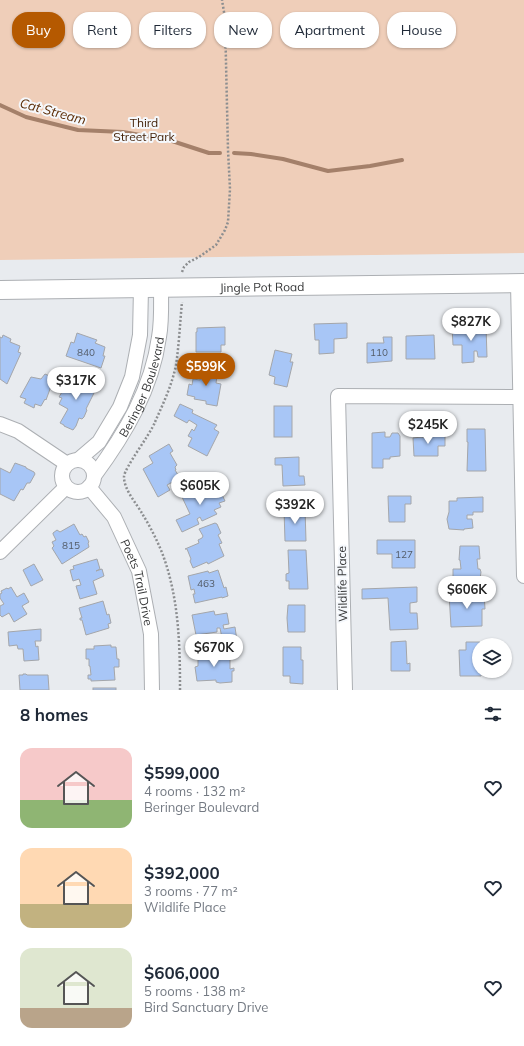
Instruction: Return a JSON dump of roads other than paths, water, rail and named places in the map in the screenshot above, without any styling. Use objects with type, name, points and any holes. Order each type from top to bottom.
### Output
[{"type":"street","name":"Jingle Pot Road","points":[[0,290],[521,283]]},
{"type":"street","points":[[521,283],[520,397],[524,576]]},
{"type":"street","name":"Beringer Boulevard","points":[[72,462],[100,442],[120,407],[132,376],[140,335],[141,288]]},
{"type":"street","name":"Beringer Boulevard","points":[[91,481],[112,452],[134,414],[154,364],[160,336],[161,288]]},
{"type":"street","name":"Wildlife Place","points":[[345,690],[338,396],[520,397]]},
{"type":"street","points":[[0,424],[18,430],[72,462],[87,463],[93,471],[91,481],[80,491],[70,490],[66,487],[62,478],[64,468],[72,462]]},
{"type":"street","name":"Poets Trail Drive","points":[[91,481],[114,518],[139,571],[151,634],[152,690]]},
{"type":"street","points":[[0,552],[66,487]]},
{"type":"waterway","name":"Cat Stream","points":[[0,105],[26,117],[78,130],[123,132],[169,140],[209,153],[220,153]]},
{"type":"waterway","name":"Cat Stream","points":[[234,153],[283,159],[328,171],[370,166],[402,160]]},
{"type":"park label","name":"Third Street Park","points":[[144,129]]}]
